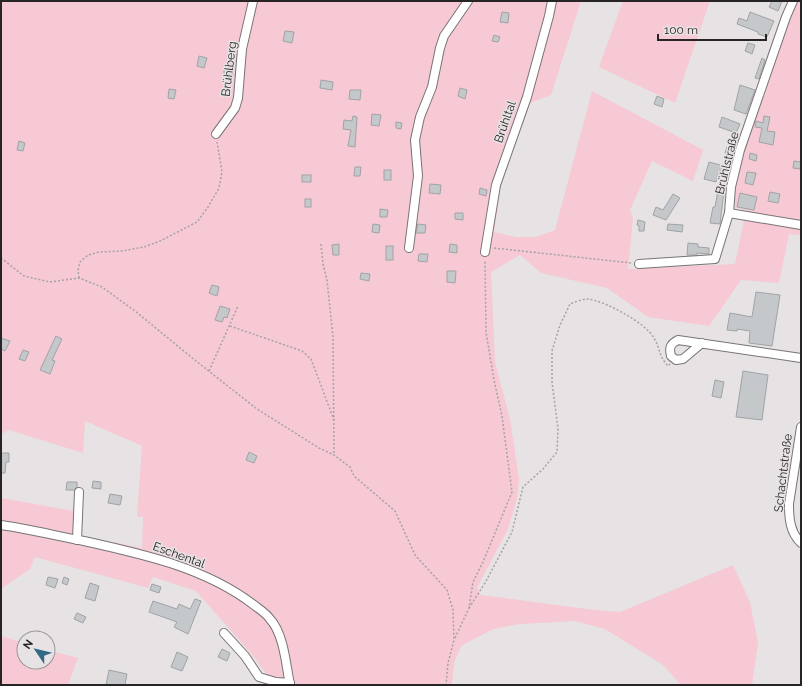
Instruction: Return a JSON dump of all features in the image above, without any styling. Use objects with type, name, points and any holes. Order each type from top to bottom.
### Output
[{"type":"street","name":"Brühlberg","points":[[216,134],[235,108],[238,98],[242,49],[253,1]]},
{"type":"street","points":[[409,248],[418,176],[416,140],[420,117],[432,87],[444,36],[468,1]]},
{"type":"street","name":"Brühltal","points":[[485,250],[496,185],[527,97],[552,1]]},
{"type":"street","name":"Brühlstraße","points":[[639,264],[715,259],[729,213],[731,187],[740,150],[793,1]]},
{"type":"street","points":[[729,213],[801,225]]},
{"type":"street","points":[[702,343],[683,359],[676,360],[671,356],[669,350],[672,344],[678,340],[702,343],[801,358]]},
{"type":"street","name":"Schachtstraße","points":[[801,427],[789,504],[791,526],[795,537],[801,543]]},
{"type":"street","points":[[77,540],[79,492]]},
{"type":"street","name":"Eschental","points":[[1,524],[136,552],[197,574],[234,591],[270,618],[275,626],[286,660],[290,684]]},
{"type":"street","points":[[224,633],[245,656],[259,677],[290,684]]},
{"type":"path","points":[[79,278],[78,270],[80,262],[88,255],[99,252],[122,251],[144,247],[160,241],[197,222],[219,188],[222,172],[216,134]]},
{"type":"path","points":[[321,244],[323,264],[327,280],[332,337],[334,455]]},
{"type":"path","points":[[469,608],[473,582],[483,562],[512,492],[502,416],[486,332],[485,250],[639,264]]},
{"type":"path","points":[[1,258],[24,276],[50,282],[79,278],[102,287],[130,307],[257,409],[319,448],[334,455],[350,467],[354,476],[395,511],[416,555],[447,590],[453,610],[454,640]]},
{"type":"path","points":[[446,685],[448,663],[454,640],[469,608],[485,583],[512,532],[523,488],[543,469],[557,452],[558,429],[552,382],[552,351],[560,325],[570,304],[587,299],[613,307],[640,324],[654,337],[662,358],[668,366],[676,360]]},
{"type":"path","points":[[209,371],[238,306]]},
{"type":"path","points":[[230,326],[302,351],[311,358],[334,422]]},
{"type":"shaded area","points":[[1,1],[581,1],[551,95],[530,103],[501,185],[494,232],[516,237],[536,237],[555,230],[592,91],[703,150],[693,181],[652,161],[630,210],[633,219],[628,269],[735,264],[746,210],[734,207],[735,192],[745,149],[790,19],[798,1],[801,1],[801,235],[789,234],[779,283],[741,280],[709,326],[648,317],[607,288],[541,273],[520,255],[491,272],[495,362],[510,419],[519,479],[517,499],[508,529],[477,588],[481,595],[620,612],[733,565],[750,602],[758,643],[752,685],[681,685],[663,665],[605,629],[575,621],[520,624],[493,629],[461,646],[454,663],[452,685],[268,685],[265,672],[254,657],[196,591],[153,577],[148,588],[35,557],[30,569],[1,589],[1,498],[74,511],[73,534],[142,548],[143,517],[137,517],[142,446],[85,421],[83,453],[9,430],[1,434]]},
{"type":"shaded area","points":[[623,1],[710,1],[675,103],[599,67]]},
{"type":"shaded area","points":[[1,636],[16,641],[16,670],[56,670],[56,652],[78,658],[68,685],[1,685]]},
{"type":"building","points":[[772,1],[782,1],[778,11],[769,7]]},
{"type":"building","points":[[502,12],[509,13],[508,23],[500,22]]},
{"type":"building","points":[[750,12],[774,21],[767,37],[737,24],[739,18],[747,21]]},
{"type":"building","points":[[285,31],[294,32],[292,43],[283,41]]},
{"type":"building","points":[[494,35],[500,37],[498,42],[492,41]]},
{"type":"building","points":[[748,43],[755,45],[752,54],[745,51]]},
{"type":"building","points":[[199,56],[207,58],[204,68],[197,66]]},
{"type":"building","points":[[762,58],[765,60],[759,79],[755,78]]},
{"type":"building","points":[[224,65],[234,65],[233,75],[224,74]]},
{"type":"building","points":[[321,80],[333,82],[332,90],[320,88]]},
{"type":"building","points":[[740,85],[755,90],[746,114],[734,110]]},
{"type":"building","points":[[460,88],[467,90],[465,99],[458,96]]},
{"type":"building","points":[[169,89],[176,90],[174,99],[168,98]]},
{"type":"building","points":[[350,90],[361,90],[360,100],[349,99]]},
{"type":"building","points":[[657,96],[664,99],[662,107],[654,104]]},
{"type":"building","points":[[372,114],[381,115],[379,126],[371,125]]},
{"type":"building","points":[[353,116],[357,117],[355,147],[348,146],[351,130],[343,129],[344,120],[352,121]]},
{"type":"building","points":[[764,116],[770,117],[767,131],[775,132],[773,145],[759,142],[762,128],[755,127],[756,121],[763,123]]},
{"type":"building","points":[[722,117],[740,124],[736,133],[719,127]]},
{"type":"building","points":[[396,122],[402,123],[401,129],[396,128]]},
{"type":"building","points":[[19,141],[25,143],[23,151],[17,150]]},
{"type":"building","points":[[727,147],[734,150],[733,156],[725,153]]},
{"type":"building","points":[[750,153],[757,155],[756,161],[749,159]]},
{"type":"building","points":[[794,161],[801,162],[800,169],[793,168]]},
{"type":"building","points":[[709,162],[724,166],[721,175],[718,174],[716,182],[704,179]]},
{"type":"building","points":[[355,167],[361,167],[360,176],[354,176]]},
{"type":"building","points":[[384,170],[391,170],[391,180],[384,180]]},
{"type":"building","points":[[747,172],[756,173],[753,185],[745,183]]},
{"type":"building","points":[[302,175],[311,175],[311,182],[302,182]]},
{"type":"building","points":[[430,184],[441,185],[440,194],[429,193]]},
{"type":"building","points":[[480,188],[487,190],[486,196],[479,194]]},
{"type":"building","points":[[718,190],[724,191],[720,224],[710,223]]},
{"type":"building","points":[[770,192],[780,194],[778,203],[768,201]]},
{"type":"building","points":[[740,193],[757,197],[754,210],[737,207]]},
{"type":"building","points":[[673,194],[680,198],[666,220],[653,215],[656,207],[663,210]]},
{"type":"building","points":[[305,199],[311,199],[311,207],[305,207]]},
{"type":"building","points":[[380,209],[388,210],[387,217],[380,217]]},
{"type":"building","points":[[455,213],[463,213],[463,220],[455,219]]},
{"type":"building","points":[[638,220],[645,222],[644,231],[639,231],[639,226],[637,225]]},
{"type":"building","points":[[373,224],[380,225],[379,233],[372,232]]},
{"type":"building","points":[[418,224],[426,225],[425,233],[416,233]]},
{"type":"building","points":[[668,224],[683,225],[682,232],[667,230]]},
{"type":"building","points":[[688,243],[698,244],[698,247],[709,248],[709,254],[697,253],[697,255],[687,255]]},
{"type":"building","points":[[339,244],[339,255],[333,255],[332,245]]},
{"type":"building","points":[[450,244],[457,245],[457,253],[449,252]]},
{"type":"building","points":[[386,246],[393,246],[393,260],[386,260]]},
{"type":"building","points":[[419,254],[428,254],[427,262],[418,261]]},
{"type":"building","points":[[447,271],[456,271],[455,283],[447,282]]},
{"type":"building","points":[[361,273],[370,274],[369,281],[360,279]]},
{"type":"building","points":[[212,285],[219,287],[217,296],[209,293]]},
{"type":"building","points":[[756,292],[780,295],[772,346],[749,343],[750,331],[737,329],[737,331],[727,330],[730,313],[752,317]]},
{"type":"building","points":[[220,306],[230,309],[227,318],[224,317],[222,322],[215,320]]},
{"type":"building","points":[[56,336],[62,339],[52,360],[55,361],[50,374],[40,370]]},
{"type":"building","points":[[1,338],[10,341],[5,351],[1,349]]},
{"type":"building","points":[[23,350],[29,352],[25,361],[19,359]]},
{"type":"building","points":[[743,371],[768,375],[762,420],[736,417]]},
{"type":"building","points":[[715,380],[724,382],[721,398],[712,396]]},
{"type":"building","points":[[249,452],[257,456],[254,463],[246,460]]},
{"type":"building","points":[[1,453],[9,453],[9,462],[6,462],[5,473],[1,473]]},
{"type":"building","points":[[93,481],[101,482],[101,489],[92,488]]},
{"type":"building","points":[[67,482],[77,482],[77,487],[74,490],[66,490]]},
{"type":"building","points":[[110,494],[122,496],[120,505],[108,503]]},
{"type":"building","points":[[48,577],[58,579],[55,588],[46,585]]},
{"type":"building","points":[[64,577],[69,579],[67,585],[62,583]]},
{"type":"building","points":[[90,583],[99,586],[95,601],[85,598]]},
{"type":"building","points":[[152,584],[161,587],[159,593],[150,590]]},
{"type":"building","points":[[195,599],[201,601],[188,634],[174,627],[177,622],[149,612],[153,601],[177,609],[179,604],[190,609]]},
{"type":"building","points":[[77,613],[86,617],[83,623],[74,619]]},
{"type":"building","points":[[222,649],[230,653],[227,661],[218,657]]},
{"type":"building","points":[[177,652],[188,657],[182,671],[171,667]]},
{"type":"building","points":[[109,670],[127,674],[125,685],[106,685]]}]
